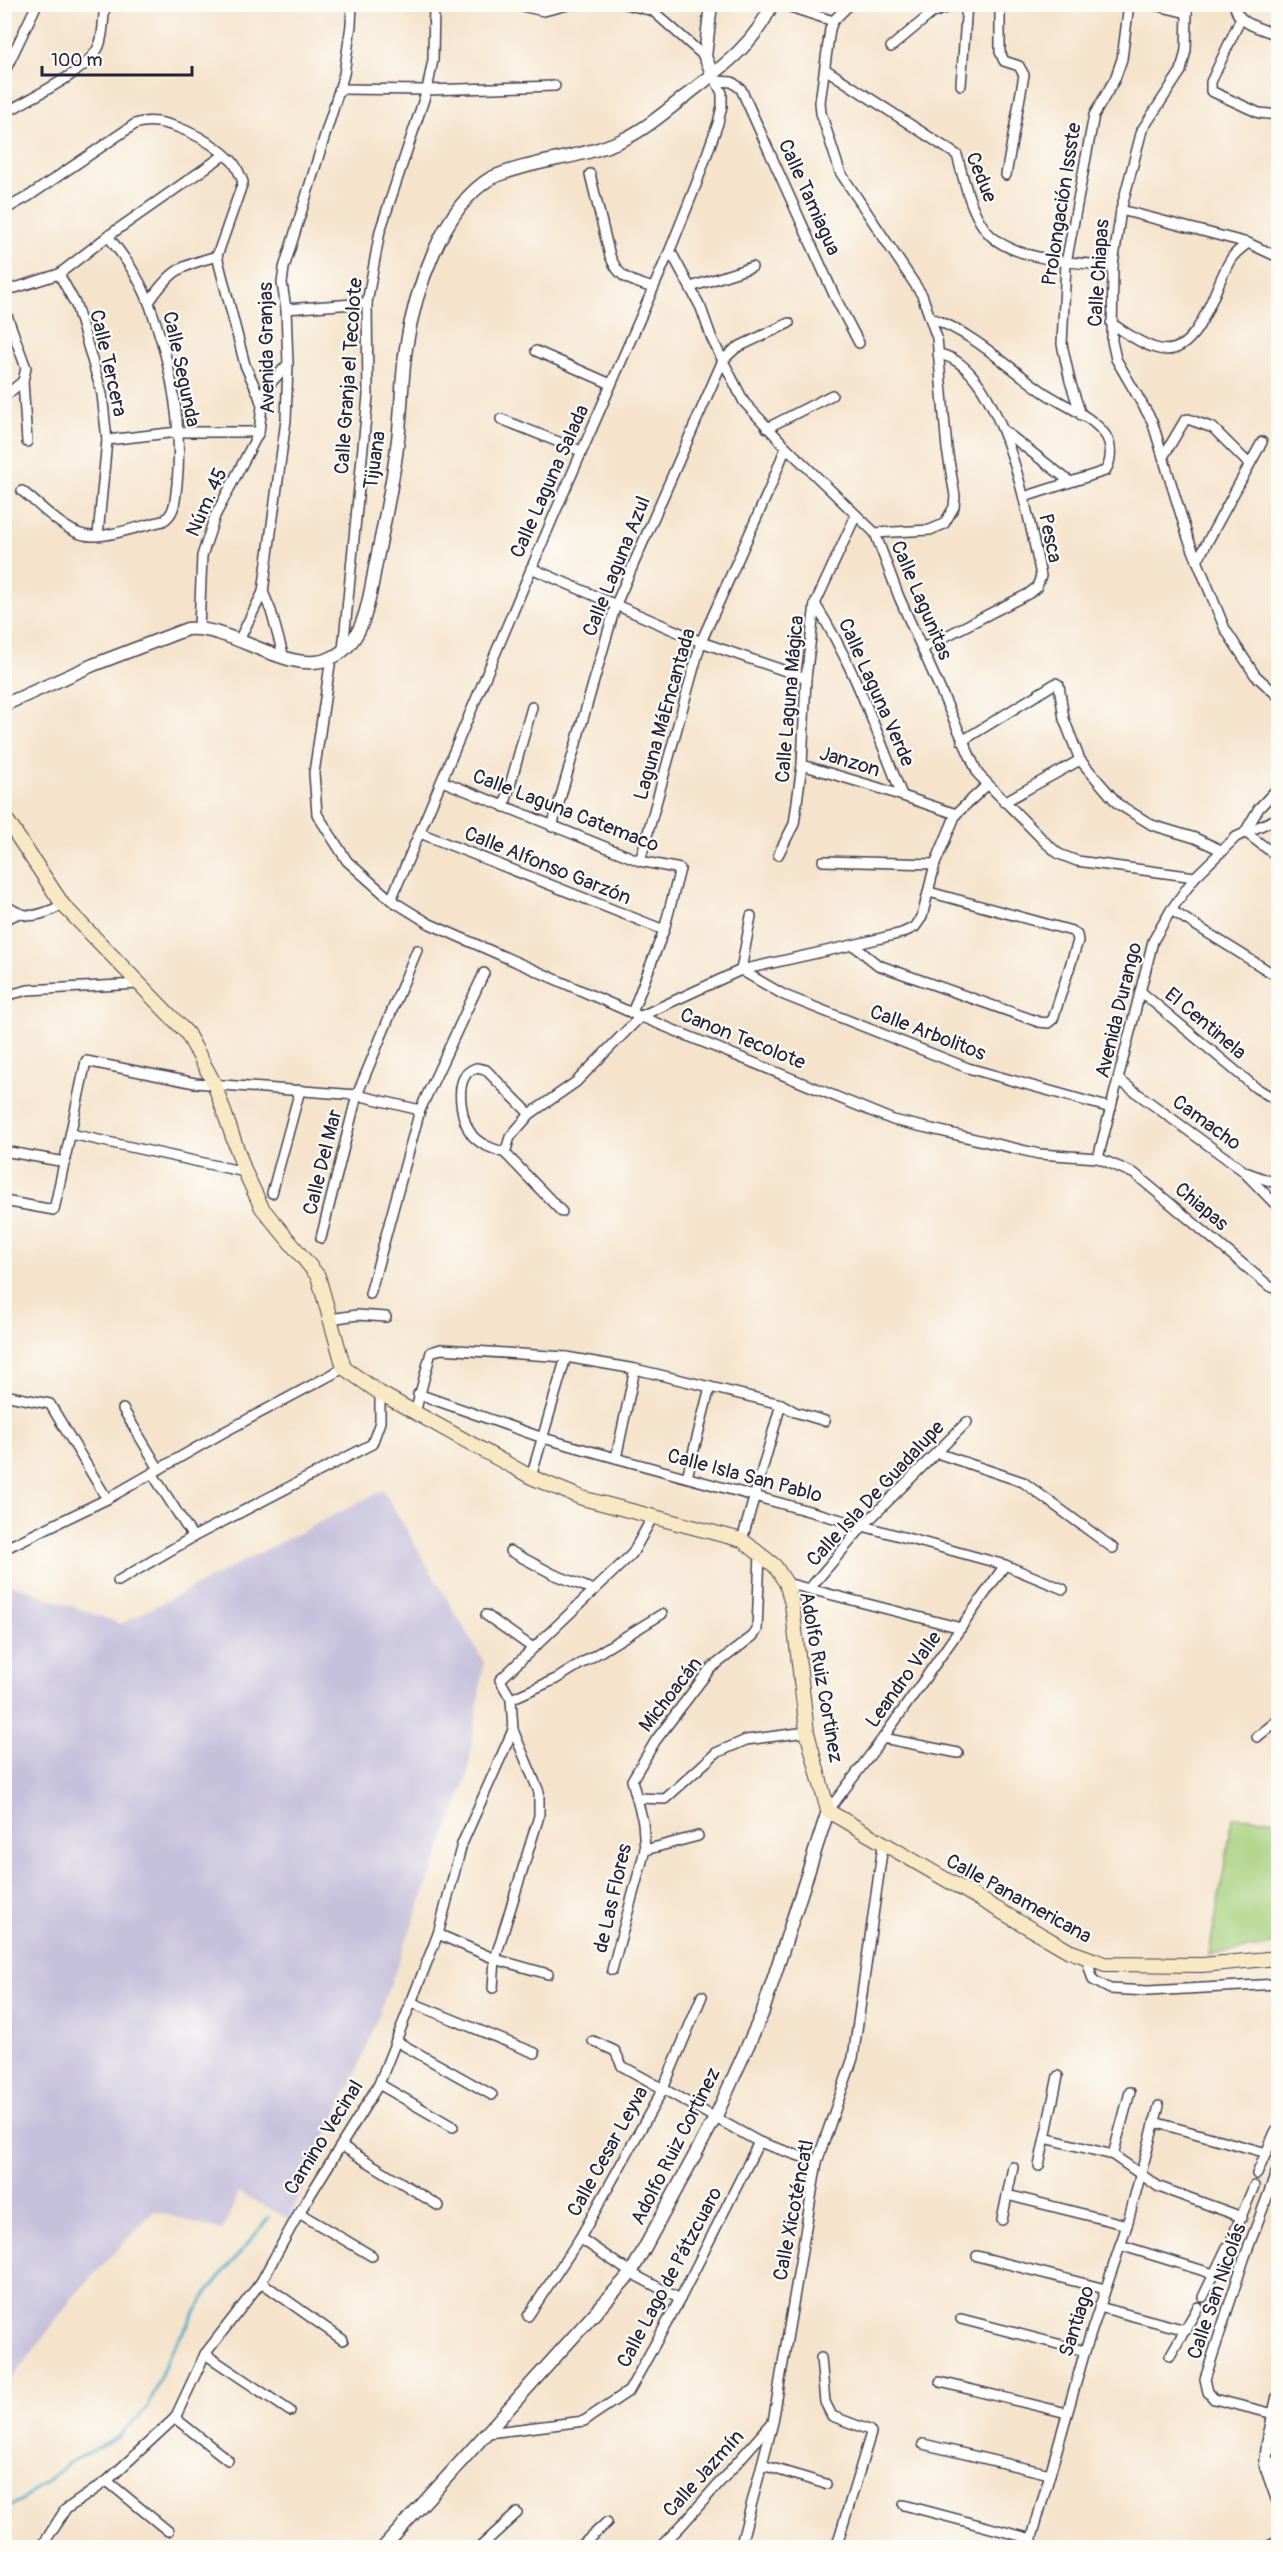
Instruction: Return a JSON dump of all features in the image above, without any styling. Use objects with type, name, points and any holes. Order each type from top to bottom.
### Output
[{"type":"main road","points":[[4,816],[63,905],[187,1033],[214,1083],[245,1172],[262,1208],[318,1276],[344,1368]]},
{"type":"main road","name":"Adolfo Ruiz Cortinez","points":[[344,1368],[380,1393],[531,1477],[582,1498],[742,1540],[775,1566],[786,1582],[792,1604],[807,1732],[828,1811]]},
{"type":"main road","name":"Calle Panamericana","points":[[828,1811],[1069,1951],[1105,1964],[1202,1965],[1278,1958]]},
{"type":"street","points":[[4,73],[37,4]]},
{"type":"street","points":[[4,114],[60,81],[95,54],[101,37],[105,4]]},
{"type":"street","name":"Avenida Granjas","points":[[239,640],[263,592],[286,420],[288,364],[286,309],[282,283],[284,268],[340,89],[348,55],[352,4]]},
{"type":"street","name":"Calle Granja el Tecolote","points":[[343,650],[368,396],[367,303],[380,231],[427,90],[433,60],[434,4]]},
{"type":"street","points":[[512,4],[544,11],[572,4]]},
{"type":"street","points":[[625,4],[652,8],[705,57],[715,78]]},
{"type":"street","points":[[705,57],[711,4]]},
{"type":"street","name":"Tijuana","points":[[199,628],[239,640],[284,658],[308,662],[331,658],[343,650],[359,630],[370,594],[395,464],[403,374],[412,317],[436,248],[456,211],[478,185],[500,174],[586,152],[619,141],[638,131],[715,78],[758,31],[772,4]]},
{"type":"street","points":[[781,4],[833,21]]},
{"type":"street","points":[[850,4],[833,21],[830,29],[821,112],[840,172],[922,296],[932,318],[937,338],[947,449],[955,496],[954,507],[944,524],[930,530],[875,533]]},
{"type":"street","points":[[891,47],[926,17],[957,4]]},
{"type":"street","points":[[961,85],[967,4]]},
{"type":"street","points":[[1000,4],[1000,52],[1004,61],[1019,66],[1024,75],[1006,175]]},
{"type":"street","name":"Prolongación Issste","points":[[1081,415],[1070,381],[1062,344],[1066,263],[1094,115],[1115,79],[1122,59],[1129,4]]},
{"type":"street","points":[[1150,4],[1186,9]]},
{"type":"street","name":"Calle Chiapas","points":[[1186,9],[1186,50],[1180,71],[1142,130],[1121,210],[1113,265],[1111,323],[1116,359],[1152,421],[1188,538],[1225,629],[1255,675],[1278,696]]},
{"type":"street","points":[[1278,35],[1237,12],[1211,82],[1211,92],[1259,113],[1278,115]]},
{"type":"street","name":"Cedue","points":[[825,69],[957,155],[971,205],[990,236],[1015,250],[1066,263],[1113,265]]},
{"type":"street","name":"Calle Laguna Salada","points":[[391,900],[531,568],[670,250],[718,123],[722,93],[715,78]]},
{"type":"street","name":"Calle Tamiagua","points":[[715,78],[732,82],[741,89],[835,297],[859,343]]},
{"type":"street","points":[[340,89],[427,90],[555,86]]},
{"type":"street","points":[[4,210],[30,196],[135,124],[144,121],[165,124],[197,136],[234,162],[243,182],[217,256],[245,365],[259,396],[288,364]]},
{"type":"street","points":[[4,288],[15,288],[59,274],[108,236],[224,155]]},
{"type":"street","points":[[590,174],[615,268],[624,278],[653,288]]},
{"type":"street","points":[[1121,210],[1248,243],[1278,257]]},
{"type":"street","name":"Calle Segunda","points":[[98,536],[163,521],[171,516],[180,458],[167,364],[149,302],[130,264],[108,236]]},
{"type":"street","points":[[1111,323],[1153,348],[1170,351],[1179,347],[1199,326],[1232,255],[1248,243]]},
{"type":"street","name":"Calle Lagunitas","points":[[670,250],[691,288],[744,402],[767,428],[875,533],[899,597],[962,741],[978,774],[987,785],[1059,854],[1077,861],[1195,878]]},
{"type":"street","points":[[149,302],[163,282],[175,271],[217,256]]},
{"type":"street","points":[[691,288],[752,267]]},
{"type":"street","name":"Calle Tercera","points":[[59,274],[80,316],[102,394],[107,440],[98,536]]},
{"type":"street","points":[[286,309],[367,303]]},
{"type":"street","points":[[4,307],[26,368],[23,381],[27,442]]},
{"type":"street","points":[[932,318],[955,327],[969,336],[1041,390],[1093,422],[1105,435],[1109,444],[1110,464],[1105,471],[1024,497]]},
{"type":"street","points":[[723,360],[736,348],[789,323]]},
{"type":"street","points":[[536,351],[611,384]]},
{"type":"street","points":[[938,354],[949,356],[973,374],[1003,430],[1069,481]]},
{"type":"street","name":"Calle Laguna Azul","points":[[552,827],[616,604],[723,360]]},
{"type":"street","points":[[4,397],[23,381]]},
{"type":"street","points":[[767,428],[832,395]]},
{"type":"street","name":"Núm. 45","points":[[199,628],[202,556],[215,516],[259,432],[262,406],[259,396]]},
{"type":"street","points":[[1163,457],[1188,418],[1213,428],[1249,464]]},
{"type":"street","points":[[501,419],[582,451]]},
{"type":"street","name":"Pesca","points":[[923,648],[1037,587],[1041,576],[1024,497],[1003,430]]},
{"type":"street","points":[[107,440],[178,432],[259,432]]},
{"type":"street","points":[[1197,561],[1262,442]]},
{"type":"street","name":"Laguna MáEncantada","points":[[640,861],[701,642],[786,447]]},
{"type":"street","points":[[22,491],[71,530],[85,536],[98,536]]},
{"type":"street","name":"Calle Laguna Mágica","points":[[778,855],[794,824],[802,765],[806,678],[815,604],[856,515]]},
{"type":"street","points":[[531,568],[701,642],[806,678]]},
{"type":"street","name":"Avenida Granjas","points":[[263,592],[271,610],[284,658]]},
{"type":"street","name":"Calle Laguna Verde","points":[[815,604],[832,630],[849,666],[902,795]]},
{"type":"street","points":[[4,705],[148,643],[187,629],[199,628]]},
{"type":"street","points":[[331,658],[314,773],[317,814],[348,861],[391,900]]},
{"type":"street","points":[[962,741],[1054,683],[1059,686],[1064,719],[1080,760],[1118,804],[1152,825],[1195,838],[1222,851]]},
{"type":"street","points":[[504,807],[532,706]]},
{"type":"street","points":[[1004,802],[1080,760]]},
{"type":"street","name":"Janzon","points":[[802,765],[956,814]]},
{"type":"street","name":"Calle Laguna Catemaco","points":[[442,781],[640,861],[660,867],[678,868],[680,870],[664,930]]},
{"type":"street","points":[[636,1014],[741,970],[902,933],[915,927],[922,917],[935,864],[956,814],[987,785]]},
{"type":"street","points":[[1278,788],[1259,808],[1245,832],[1278,857]]},
{"type":"street","name":"Avenida Durango","points":[[1098,1158],[1152,941],[1195,878],[1236,837],[1278,818]]},
{"type":"street","name":"Calle Alfonso Garzón","points":[[420,833],[664,930]]},
{"type":"street","points":[[824,861],[935,864]]},
{"type":"street","points":[[853,945],[878,965],[1039,1022],[1048,1023],[1053,1019],[1077,935],[1072,931],[929,892]]},
{"type":"street","name":"Canon Tecolote","points":[[391,900],[430,924],[636,1014],[893,1120],[1039,1154],[1098,1158]]},
{"type":"street","points":[[4,904],[17,914],[38,917],[63,905]]},
{"type":"street","points":[[1171,910],[1278,977]]},
{"type":"street","points":[[4,920],[17,914]]},
{"type":"street","points":[[741,970],[751,916]]},
{"type":"street","points":[[505,1153],[510,1137],[530,1114],[576,1082],[636,1014],[664,930]]},
{"type":"street","name":"Calle Del Mar","points":[[321,1238],[357,1095],[417,950]]},
{"type":"street","name":"Calle Arbolitos","points":[[741,970],[784,995],[968,1068],[1111,1108]]},
{"type":"street","points":[[370,1294],[420,1110],[483,973]]},
{"type":"street","points":[[4,996],[27,990],[138,984]]},
{"type":"street","name":"El Centinela","points":[[1140,992],[1256,1088],[1278,1101]]},
{"type":"street","points":[[4,1201],[54,1210],[86,1061],[195,1083],[357,1095],[420,1110]]},
{"type":"street","points":[[530,1114],[486,1070],[476,1068],[466,1074],[461,1093],[465,1121],[472,1135],[483,1144],[505,1153],[562,1212]]},
{"type":"street","name":"Camacho","points":[[1119,1080],[1245,1173],[1278,1184]]},
{"type":"street","points":[[272,1193],[300,1090]]},
{"type":"street","points":[[71,1134],[245,1172]]},
{"type":"street","points":[[4,1151],[64,1162]]},
{"type":"street","name":"Chiapas","points":[[1098,1158],[1135,1174],[1269,1286],[1278,1290]]},
{"type":"street","points":[[1245,1173],[1278,1207]]},
{"type":"street","points":[[330,1319],[357,1315],[386,1317]]},
{"type":"street","points":[[415,1413],[418,1394],[431,1352],[441,1349],[566,1357],[635,1369],[781,1404],[795,1412],[825,1421]]},
{"type":"street","points":[[531,1477],[566,1357]]},
{"type":"street","points":[[4,1549],[107,1499],[344,1368]]},
{"type":"street","points":[[616,1458],[635,1369]]},
{"type":"street","points":[[687,1477],[710,1387]]},
{"type":"street","points":[[118,1581],[193,1537],[372,1444],[380,1422],[380,1393]]},
{"type":"street","name":"Calle Isla San Pablo","points":[[418,1394],[543,1438],[1005,1565],[1063,1589]]},
{"type":"street","points":[[4,1395],[50,1404],[107,1499]]},
{"type":"street","points":[[742,1540],[781,1404]]},
{"type":"street","points":[[123,1408],[155,1471],[193,1537]]},
{"type":"street","name":"Calle Isla De Guadalupe","points":[[810,1588],[863,1526],[967,1422]]},
{"type":"street","points":[[937,1453],[1023,1482],[1113,1548]]},
{"type":"street","points":[[486,1615],[533,1648],[632,1554],[652,1518]]},
{"type":"street","points":[[510,1551],[553,1574],[594,1590]]},
{"type":"street","name":"Michoacán","points":[[638,1798],[632,1780],[656,1740],[710,1669],[758,1630],[760,1553]]},
{"type":"street","name":"Leandro Valle","points":[[828,1811],[883,1738],[1005,1565]]},
{"type":"street","points":[[786,1582],[961,1628]]},
{"type":"street","points":[[511,1699],[556,1679],[662,1614]]},
{"type":"street","name":"Camino Vecinal","points":[[46,2546],[65,2510],[107,2481],[175,2418],[205,2354],[261,2282],[299,2213],[379,2084],[438,1934],[462,1844],[513,1730],[511,1699],[500,1680],[533,1648]]},
{"type":"street","points":[[1257,1737],[1278,1720]]},
{"type":"street","points":[[493,1988],[495,1959],[539,1816],[538,1792],[513,1730]]},
{"type":"street","points":[[638,1798],[665,1799],[716,1753],[746,1740],[807,1732]]},
{"type":"street","points":[[883,1738],[958,1753]]},
{"type":"street","name":"de Las Flores","points":[[612,1970],[645,1850],[638,1798]]},
{"type":"street","name":"Adolfo Ruiz Cortinez","points":[[383,2547],[631,2272],[716,2116],[762,2014],[828,1811]]},
{"type":"street","points":[[645,1850],[698,1836]]},
{"type":"street","name":"Calle Xicoténcatl","points":[[740,2547],[773,2422],[817,2162],[853,2058],[883,1845]]},
{"type":"street","points":[[438,1934],[495,1959],[548,1974]]},
{"type":"street","points":[[1086,1957],[1093,1980],[1110,1989],[1148,1991],[1278,1984]]},
{"type":"street","name":"Calle Cesar Leyva","points":[[528,2316],[580,2238],[663,2089],[702,1996]]},
{"type":"street","points":[[410,2002],[535,2053]]},
{"type":"street","points":[[396,2041],[492,2095]]},
{"type":"street","points":[[593,2041],[615,2051],[622,2066],[716,2116],[759,2142],[817,2162]]},
{"type":"street","points":[[1039,2166],[1059,2076]]},
{"type":"street","points":[[379,2084],[453,2127]]},
{"type":"street","points":[[1113,2155],[1130,2092]]},
{"type":"street","name":"Santiago","points":[[1030,2543],[1085,2351],[1127,2225],[1159,2106]]},
{"type":"street","points":[[1154,2122],[1267,2153]]},
{"type":"street","points":[[1257,2174],[1275,2132]]},
{"type":"street","points":[[1045,2138],[1113,2155],[1159,2187],[1242,2217]]},
{"type":"street","name":"Calle Lago de Pátzcuaro","points":[[488,2433],[584,2421],[629,2391],[680,2299],[759,2142]]},
{"type":"street","points":[[342,2146],[439,2206]]},
{"type":"street","points":[[1002,2220],[1013,2167]]},
{"type":"street","name":"Calle San Nicolás","points":[[1274,2414],[1214,2399],[1208,2392],[1205,2379],[1244,2259],[1278,2168]]},
{"type":"street","points":[[1203,2297],[1242,2217],[1254,2186]]},
{"type":"street","points":[[1007,2195],[1127,2225]]},
{"type":"street","points":[[299,2213],[372,2256]]},
{"type":"street","points":[[580,2238],[631,2272],[680,2299]]},
{"type":"street","points":[[1120,2245],[1214,2274]]},
{"type":"street","points":[[977,2256],[1105,2289]]},
{"type":"street","points":[[261,2282],[343,2340]]},
{"type":"street","points":[[1099,2307],[1186,2330]]},
{"type":"street","points":[[1170,2356],[1198,2307]]},
{"type":"street","points":[[961,2319],[1085,2351]]},
{"type":"street","points":[[205,2354],[290,2411]]},
{"type":"street","points":[[821,2358],[825,2402],[832,2416],[869,2430],[871,2433],[836,2547]]},
{"type":"street","points":[[940,2382],[1067,2413]]},
{"type":"street","points":[[1278,2398],[1274,2414],[1272,2464],[1278,2500]]},
{"type":"street","points":[[175,2418],[228,2460]]},
{"type":"street","name":"Calle Jazmín","points":[[658,2547],[681,2526],[773,2422]]},
{"type":"street","points":[[923,2444],[1050,2474]]},
{"type":"street","points":[[762,2465],[826,2484]]},
{"type":"street","points":[[107,2481],[168,2531]]},
{"type":"street","points":[[904,2505],[1030,2543]]},
{"type":"street","points":[[479,2547],[517,2513]]},
{"type":"street","points":[[579,2547],[607,2522]]},
{"type":"street","points":[[1268,2547],[1278,2543]]},
{"type":"shaded area","points":[[383,1490],[484,1662],[467,1778],[365,2052],[289,2219],[239,2193],[222,2231],[154,2211],[74,2296],[5,2389],[5,1582],[121,1624]]},
{"type":"green space","points":[[1233,1817],[1278,1820],[1278,1944],[1209,1955]]},
{"type":"waterway","points":[[4,2510],[25,2498],[69,2463],[117,2438],[148,2407],[169,2355],[209,2290],[269,2218]]}]
